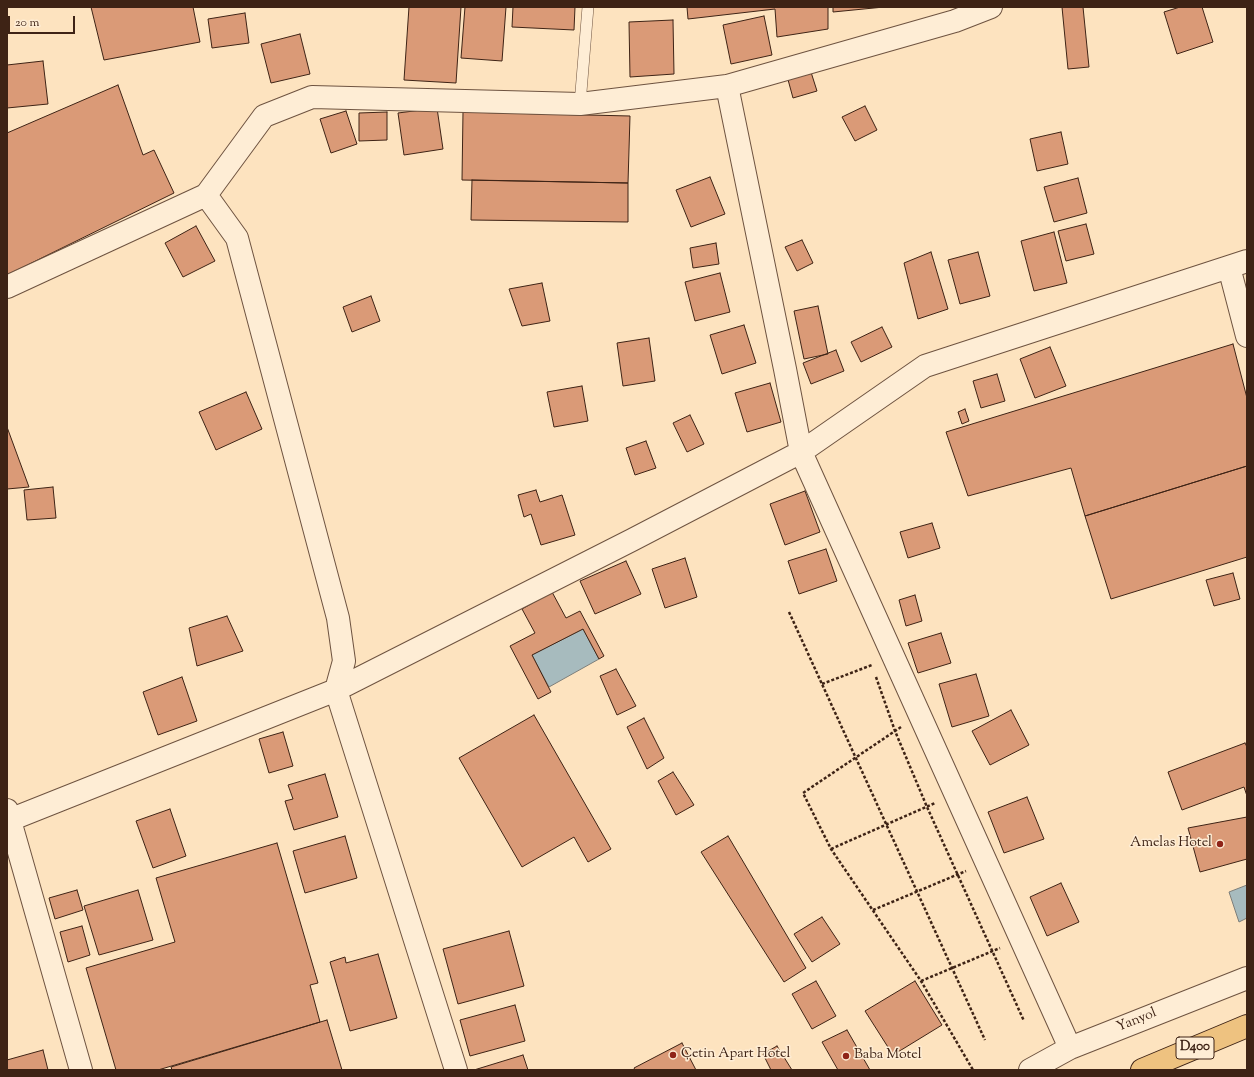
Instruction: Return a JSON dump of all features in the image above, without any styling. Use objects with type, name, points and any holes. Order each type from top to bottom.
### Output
[{"type":"highway","name":"D400","points":[[1142,1070],[1247,1026]]},
{"type":"street","points":[[7,287],[206,195],[264,116],[312,97],[580,104],[727,86],[955,21],[991,7]]},
{"type":"street","points":[[727,86],[784,361],[801,452],[1070,1048]]},
{"type":"street","points":[[206,195],[237,238],[339,625],[344,661],[336,690],[456,1070]]},
{"type":"street","points":[[81,1070],[8,817],[336,690],[632,540],[801,452],[925,366],[1238,264],[1247,336]]},
{"type":"street","name":"Yanyol","points":[[1030,1070],[1070,1048],[1247,978]]},
{"type":"lane","points":[[580,104],[588,7]]},
{"type":"path","points":[[789,612],[985,1040]]},
{"type":"path","points":[[822,684],[872,664],[895,731],[927,807],[1024,1021]]},
{"type":"path","points":[[920,714],[803,793],[832,849],[920,981],[973,1070]]},
{"type":"path","points":[[832,849],[956,794]]},
{"type":"path","points":[[873,910],[987,863]]},
{"type":"path","points":[[920,981],[1020,939]]},
{"type":"shaded area","points":[[583,629],[599,659],[549,687],[532,655]]},
{"type":"shaded area","points":[[1247,885],[1247,918],[1239,922],[1229,892]]},
{"type":"building","points":[[91,7],[193,7],[200,42],[104,60]]},
{"type":"building","points":[[409,7],[461,7],[456,83],[404,80]]},
{"type":"building","points":[[465,7],[506,7],[502,61],[461,58]]},
{"type":"building","points":[[513,7],[575,7],[574,30],[512,27]]},
{"type":"building","points":[[687,7],[828,7],[828,29],[777,37],[775,9],[688,19]]},
{"type":"building","points":[[833,7],[884,7],[833,12]]},
{"type":"building","points":[[1062,7],[1083,7],[1089,67],[1068,69]]},
{"type":"building","points":[[1180,7],[1202,7],[1213,42],[1177,54],[1164,12]]},
{"type":"building","points":[[245,13],[249,43],[212,48],[208,19]]},
{"type":"building","points":[[764,16],[772,55],[731,64],[723,25]]},
{"type":"building","points":[[673,20],[674,74],[630,77],[629,22]]},
{"type":"building","points":[[300,34],[310,74],[271,83],[261,44]]},
{"type":"building","points":[[43,61],[48,104],[7,108],[7,65]]},
{"type":"building","points":[[810,69],[817,91],[793,98],[787,76]]},
{"type":"building","points":[[118,85],[143,155],[154,150],[174,193],[7,275],[7,133]]},
{"type":"building","points":[[865,106],[877,130],[855,141],[842,117]]},
{"type":"building","points":[[437,108],[443,149],[404,155],[398,113]]},
{"type":"building","points":[[346,111],[357,144],[331,153],[320,119]]},
{"type":"building","points":[[387,112],[387,140],[359,141],[359,113]]},
{"type":"building","points":[[463,112],[630,116],[628,183],[462,180]]},
{"type":"building","points":[[1061,132],[1068,164],[1037,171],[1030,139]]},
{"type":"building","points":[[710,177],[725,214],[691,227],[676,190]]},
{"type":"building","points":[[1078,178],[1087,213],[1054,222],[1044,187]]},
{"type":"building","points":[[472,180],[628,183],[628,222],[471,220]]},
{"type":"building","points":[[1086,224],[1094,254],[1066,261],[1058,231]]},
{"type":"building","points":[[196,226],[215,261],[183,277],[165,243]]},
{"type":"building","points":[[1054,232],[1067,283],[1034,291],[1021,241]]},
{"type":"building","points":[[802,240],[813,263],[797,271],[785,247]]},
{"type":"building","points":[[716,243],[719,264],[693,268],[690,248]]},
{"type":"building","points":[[931,252],[948,309],[918,319],[904,263]]},
{"type":"building","points":[[978,252],[990,296],[960,304],[948,260]]},
{"type":"building","points":[[720,273],[730,312],[695,321],[685,282]]},
{"type":"building","points":[[542,283],[550,321],[522,326],[509,289]]},
{"type":"building","points":[[371,296],[380,321],[352,332],[343,307]]},
{"type":"building","points":[[818,306],[828,354],[804,359],[794,311]]},
{"type":"building","points":[[744,325],[756,363],[722,374],[710,335]]},
{"type":"building","points":[[882,327],[892,347],[861,362],[851,342]]},
{"type":"building","points":[[649,338],[655,381],[623,386],[617,343]]},
{"type":"building","points":[[1233,344],[1247,398],[1247,466],[1085,516],[1071,468],[968,496],[946,432]]},
{"type":"building","points":[[1050,347],[1066,386],[1035,398],[1020,359]]},
{"type":"building","points":[[836,350],[844,371],[811,384],[803,363]]},
{"type":"building","points":[[997,374],[1005,401],[981,408],[973,381]]},
{"type":"building","points":[[770,383],[781,422],[747,432],[735,393]]},
{"type":"building","points":[[582,386],[588,421],[554,427],[547,392]]},
{"type":"building","points":[[246,392],[262,429],[216,450],[199,412]]},
{"type":"building","points":[[965,409],[969,421],[962,424],[958,412]]},
{"type":"building","points":[[690,415],[704,444],[687,452],[673,423]]},
{"type":"building","points":[[7,427],[29,487],[7,489]]},
{"type":"building","points":[[646,441],[656,468],[635,475],[626,448]]},
{"type":"building","points":[[1247,466],[1247,557],[1111,599],[1085,516]]},
{"type":"building","points":[[53,487],[56,518],[27,520],[24,490]]},
{"type":"building","points":[[536,490],[540,502],[562,495],[575,535],[541,545],[531,514],[524,517],[518,495]]},
{"type":"building","points":[[805,491],[820,532],[785,545],[770,504]]},
{"type":"building","points":[[932,523],[940,548],[908,558],[900,532]]},
{"type":"building","points":[[826,549],[837,581],[799,594],[788,561]]},
{"type":"building","points":[[685,558],[697,597],[665,608],[652,569]]},
{"type":"building","points":[[626,561],[641,594],[595,614],[580,581]]},
{"type":"building","points":[[1233,573],[1240,599],[1214,606],[1206,580]]},
{"type":"building","points":[[552,592],[566,618],[580,611],[604,656],[599,659],[583,629],[532,655],[551,692],[538,699],[510,646],[535,633],[522,609]]},
{"type":"building","points":[[915,595],[922,621],[906,626],[899,600]]},
{"type":"building","points":[[227,616],[243,651],[197,666],[189,628]]},
{"type":"building","points":[[941,633],[951,663],[918,673],[908,643]]},
{"type":"building","points":[[616,669],[636,706],[617,715],[600,676]]},
{"type":"building","points":[[976,674],[989,716],[952,727],[939,684]]},
{"type":"building","points":[[182,677],[197,721],[158,735],[143,692]]},
{"type":"building","points":[[1011,710],[1029,745],[990,765],[972,731]]},
{"type":"building","points":[[534,715],[611,849],[588,862],[574,837],[522,867],[459,758]]},
{"type":"building","points":[[644,718],[664,758],[647,769],[627,727]]},
{"type":"building","points":[[283,732],[293,766],[269,773],[259,739]]},
{"type":"building","points":[[1245,743],[1247,747],[1247,796],[1244,787],[1182,810],[1168,772]]},
{"type":"building","points":[[673,772],[694,805],[676,815],[658,781]]},
{"type":"building","points":[[325,774],[338,817],[294,830],[285,801],[293,799],[288,785]]},
{"type":"building","points":[[1027,797],[1044,839],[1004,853],[988,812]]},
{"type":"building","points":[[170,809],[186,856],[153,868],[136,821]]},
{"type":"building","name":"Amelas Hotel","points":[[1247,817],[1247,859],[1200,872],[1188,828]]},
{"type":"building","points":[[345,836],[357,878],[305,893],[293,851]]},
{"type":"building","points":[[728,836],[806,968],[784,982],[701,852]]},
{"type":"building","points":[[277,843],[318,983],[310,985],[320,1022],[158,1070],[116,1070],[86,968],[175,942],[156,878]]},
{"type":"building","points":[[1061,883],[1079,922],[1047,936],[1030,897]]},
{"type":"building","points":[[77,890],[83,910],[55,919],[49,898]]},
{"type":"building","points":[[138,890],[153,940],[99,955],[84,906]]},
{"type":"building","points":[[822,917],[840,944],[812,962],[794,934]]},
{"type":"building","points":[[82,926],[90,955],[68,962],[60,932]]},
{"type":"building","points":[[509,931],[524,986],[458,1004],[443,949]]},
{"type":"building","points":[[378,954],[397,1018],[350,1031],[330,962],[345,957],[346,963]]},
{"type":"building","points":[[816,981],[836,1016],[812,1029],[792,994]]},
{"type":"building","points":[[915,981],[942,1025],[893,1055],[865,1011]]},
{"type":"building","points":[[515,1005],[525,1041],[470,1056],[460,1020]]},
{"type":"building","points":[[327,1020],[342,1070],[172,1070],[171,1067]]},
{"type":"building","name":"Baba Motel","points":[[847,1030],[870,1070],[838,1070],[822,1042]]},
{"type":"building","name":"Çetin Apart Hotel","points":[[682,1043],[696,1070],[635,1070],[634,1068]]},
{"type":"building","points":[[777,1046],[792,1070],[771,1070],[763,1054]]},
{"type":"building","points":[[43,1050],[48,1070],[7,1070],[7,1060]]},
{"type":"building","points":[[523,1055],[528,1070],[474,1070]]},
{"type":"place","name":"Amelas Hotel","points":[[1220,844]]},
{"type":"place","name":"Çetin Apart Hotel","points":[[673,1055]]},
{"type":"place","name":"Baba Motel","points":[[846,1056]]}]
